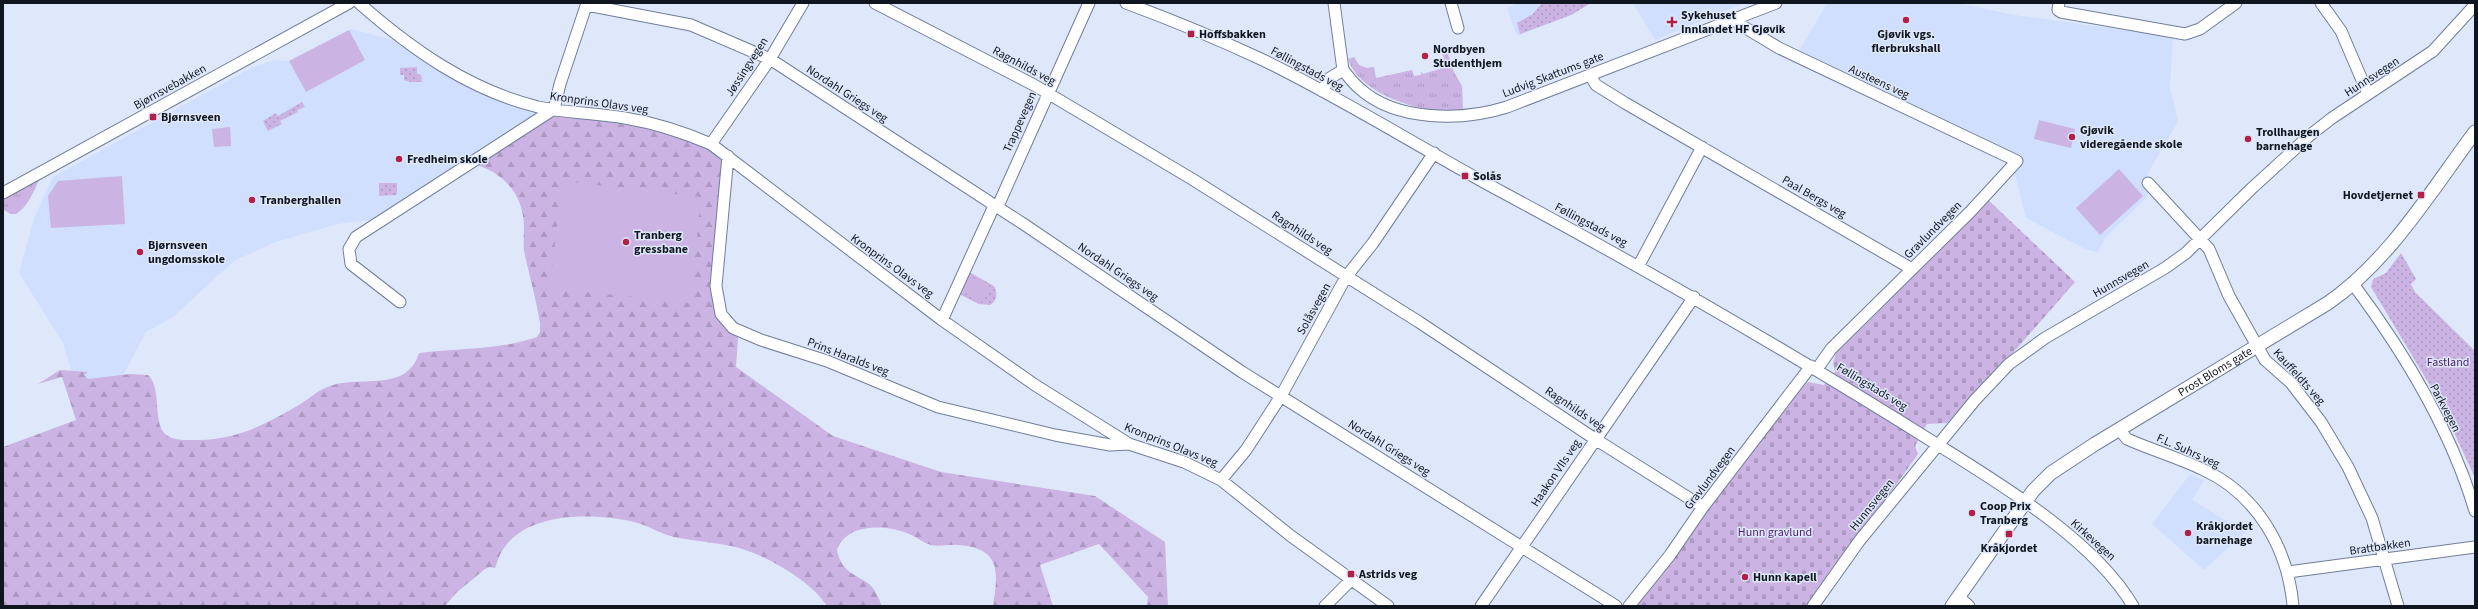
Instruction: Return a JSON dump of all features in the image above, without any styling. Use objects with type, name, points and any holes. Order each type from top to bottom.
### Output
[{"type":"main road","name":"Prost Bloms gate","points":[[1956,602],[2025,503],[2052,473],[2119,429],[2328,303],[2353,284],[2385,251],[2475,132]]},
{"type":"street","name":"Bjørnsvebakken","points":[[3,193],[349,3]]},
{"type":"street","name":"Kronprins Olavs veg","points":[[359,3],[415,49],[443,67],[499,95],[554,110],[625,118],[656,124],[711,144],[835,240],[942,320],[1041,388],[1129,444],[1184,462],[1221,480],[1291,536],[1388,606]]},
{"type":"street","name":"Jøssingvegen","points":[[711,144],[770,59],[803,3]]},
{"type":"street","name":"Ragnhilds veg","points":[[875,3],[1047,93],[1192,178],[1419,322],[1595,439],[1703,507]]},
{"type":"street","name":"Trappevegen","points":[[942,320],[1089,3]]},
{"type":"street","points":[[1322,91],[1330,78],[1343,70],[1334,3]]},
{"type":"street","points":[[1451,3],[1458,28]]},
{"type":"street","name":"Ludvig Skattums gate","points":[[1343,70],[1360,88],[1375,99],[1389,106],[1441,118],[1492,112],[1776,3]]},
{"type":"street","points":[[2058,6],[2185,34],[2200,29],[2236,3]]},
{"type":"street","points":[[2321,3],[2341,32],[2368,94]]},
{"type":"street","points":[[400,302],[351,264],[349,249],[356,237],[554,110],[560,84],[587,4]]},
{"type":"street","name":"Nordahl Griegs veg","points":[[587,4],[691,25],[770,59],[1281,396],[1616,606]]},
{"type":"street","name":"Føllingstads veg","points":[[1130,4],[1214,38],[1322,91],[1639,265],[1814,368],[1939,445],[2025,503]]},
{"type":"street","name":"Hunnsvegen","points":[[1813,606],[1860,540],[1976,400],[2009,364],[2067,324],[2165,268],[2199,240],[2292,151],[2332,118],[2433,51],[2475,5]]},
{"type":"street","name":"Austeens veg","points":[[1736,18],[1739,24],[1779,48],[2017,161]]},
{"type":"street","name":"Paal Bergs veg","points":[[1590,75],[1596,85],[1912,269]]},
{"type":"street","points":[[1639,265],[1702,147]]},
{"type":"street","name":"Solåsvegen","points":[[1221,480],[1246,450],[1281,396],[1346,277],[1377,237],[1434,153]]},
{"type":"street","name":"Prins Haralds veg","points":[[728,156],[716,286],[721,314],[733,328],[761,340],[833,364],[938,407],[1055,435],[1110,444],[1129,444]]},
{"type":"street","name":"Gravlundvegen","points":[[1629,606],[1670,555],[1703,507],[1814,368],[1831,349],[1970,212],[2017,161]]},
{"type":"street","name":"Kauffeldts veg","points":[[2148,183],[2199,240],[2209,248],[2229,296],[2256,346],[2265,360],[2291,383],[2321,422],[2348,467],[2366,506],[2386,560],[2398,606]]},
{"type":"street","name":"Parkvegen","points":[[2353,284],[2380,321],[2427,399],[2454,453],[2475,511]]},
{"type":"street","name":"Haakon VIIs veg","points":[[1481,606],[1694,297]]},
{"type":"street","name":"F.L. Suhrs veg","points":[[2119,429],[2122,435],[2134,442],[2205,470],[2240,494],[2257,512],[2271,532],[2288,572],[2293,606]]},
{"type":"street","name":"Kirkevegen","points":[[2025,503],[2085,548],[2121,586],[2133,606]]},
{"type":"street","name":"Brattbakken","points":[[2288,572],[2475,547]]},
{"type":"street","points":[[1325,606],[1352,579]]},
{"type":"street","points":[[1956,602],[1969,606]]},
{"type":"shaded area","points":[[1514,3],[1591,3],[1571,15],[1517,36],[1507,8],[1514,5]]},
{"type":"shaded area","name":"Sykehuset Innlandet HF Gjøvik","points":[[1633,3],[1745,3],[1655,40]]},
{"type":"shaded area","name":"Gjøvik videregående skole","points":[[1827,3],[1957,3],[2015,15],[2173,37],[2170,88],[2178,121],[2148,173],[2148,196],[2105,238],[2098,252],[2087,250],[2026,218],[2010,154],[1798,53]]},
{"type":"shaded area","name":"Bjørnsveen ungdomsskole","points":[[351,29],[390,39],[457,82],[536,113],[375,219],[338,224],[276,242],[234,261],[173,317],[146,332],[91,436],[63,343],[19,273],[34,218],[53,177],[251,68],[274,60],[288,61]]},
{"type":"shaded area","points":[[2190,474],[2204,480],[2192,500],[2239,528],[2243,524],[2250,528],[2204,570],[2152,524]]},
{"type":"green space","points":[[1542,3],[1591,3],[1571,15],[1520,34],[1517,23],[1533,14]]},
{"type":"green space","points":[[349,30],[365,60],[306,92],[289,61]]},
{"type":"green space","points":[[1446,48],[1454,72],[1462,86],[1463,109],[1441,111],[1429,110],[1415,107],[1387,96],[1362,80],[1348,59],[1354,57],[1359,65],[1367,68],[1374,67],[1376,78],[1412,70],[1414,76],[1421,75],[1421,72],[1423,74],[1446,67],[1445,60],[1442,59],[1444,58],[1441,49]]},
{"type":"green space","points":[[417,67],[417,74],[421,75],[422,82],[410,82],[404,80],[404,75],[400,75],[400,68]]},
{"type":"green space","points":[[302,102],[305,107],[297,110],[298,112],[280,121],[282,124],[268,131],[263,121],[276,113],[278,116]]},
{"type":"green space","points":[[545,114],[635,121],[709,141],[728,171],[718,304],[739,324],[736,367],[833,436],[941,472],[1095,496],[1165,542],[1168,606],[1147,606],[1148,597],[1099,544],[1040,565],[1053,606],[993,606],[996,573],[994,564],[990,557],[983,551],[972,547],[958,545],[931,545],[912,535],[889,528],[868,528],[858,530],[849,535],[842,541],[837,550],[845,568],[871,586],[877,594],[882,606],[827,606],[820,596],[798,577],[784,568],[743,549],[674,537],[634,522],[600,517],[581,517],[562,518],[527,528],[513,538],[502,551],[495,568],[490,567],[485,569],[456,593],[445,606],[3,606],[3,447],[76,420],[62,377],[38,384],[60,370],[88,372],[84,375],[88,379],[130,374],[148,375],[155,389],[160,424],[163,431],[168,436],[171,438],[187,440],[213,439],[239,434],[262,425],[299,405],[326,387],[342,383],[394,378],[404,373],[413,365],[419,353],[509,344],[537,337],[540,332],[540,323],[524,251],[523,214],[520,204],[515,194],[502,178],[493,172],[471,163]]},
{"type":"green space","points":[[2039,120],[2075,129],[2071,148],[2034,139]]},
{"type":"green space","points":[[230,127],[231,146],[214,147],[212,129]]},
{"type":"green space","points":[[2119,169],[2143,196],[2100,235],[2076,208]]},
{"type":"green space","points":[[122,176],[125,224],[51,228],[48,196],[58,181]]},
{"type":"green space","points":[[37,179],[39,180],[32,194],[20,211],[16,214],[10,214],[3,209],[3,199]]},
{"type":"green space","name":"Tranberg gressbane","points":[[562,181],[701,197],[690,303],[550,288]]},
{"type":"green space","points":[[379,183],[397,183],[397,195],[379,196]]},
{"type":"green space","name":"Hunn gravlund","points":[[1985,197],[2075,282],[2005,362],[1947,423],[1927,424],[1915,446],[1918,454],[1810,606],[1633,606],[1709,503],[1795,394],[1808,382],[1824,385],[1835,372],[1833,363],[1836,353],[1876,314]]},
{"type":"green space","name":"Fastland","points":[[2401,253],[2416,279],[2411,284],[2415,292],[2475,351],[2475,478],[2440,402],[2371,287],[2373,279],[2386,273]]},
{"type":"green space","points":[[969,272],[994,286],[996,297],[990,305],[979,304],[959,294]]},
{"type":"green space","points":[[969,276],[991,287],[983,302],[962,291]]},
{"type":"place","name":"Gjøvik vgs. flerbrukshall","points":[[1906,20]]},
{"type":"place","name":"Sykehuset Innlandet HF Gjøvik","points":[[1672,22]]},
{"type":"place","name":"Hoffsbakken","points":[[1191,34]]},
{"type":"place","name":"Nordbyen Studenthjem","points":[[1425,56]]},
{"type":"place","name":"Bjørnsveen","points":[[153,117]]},
{"type":"place","name":"Gjøvik videregående skole","points":[[2072,137]]},
{"type":"place","name":"Trollhaugen barnehage","points":[[2248,139]]},
{"type":"place","name":"Fredheim skole","points":[[399,159]]},
{"type":"place","name":"Solås","points":[[1465,176]]},
{"type":"place","name":"Hovdetjernet","points":[[2421,195]]},
{"type":"place","name":"Tranberghallen","points":[[252,200]]},
{"type":"place","name":"Tranberg gressbane","points":[[626,242]]},
{"type":"place","name":"Bjørnsveen ungdomsskole","points":[[140,252]]},
{"type":"place","name":"Coop Prix Tranberg","points":[[1972,513]]},
{"type":"place","name":"Kråkjordet barnehage","points":[[2188,533]]},
{"type":"place","name":"Kråkjordet","points":[[2009,534]]},
{"type":"place","name":"Astrids veg","points":[[1351,574]]},
{"type":"place","name":"Hunn kapell","points":[[1745,577]]}]
